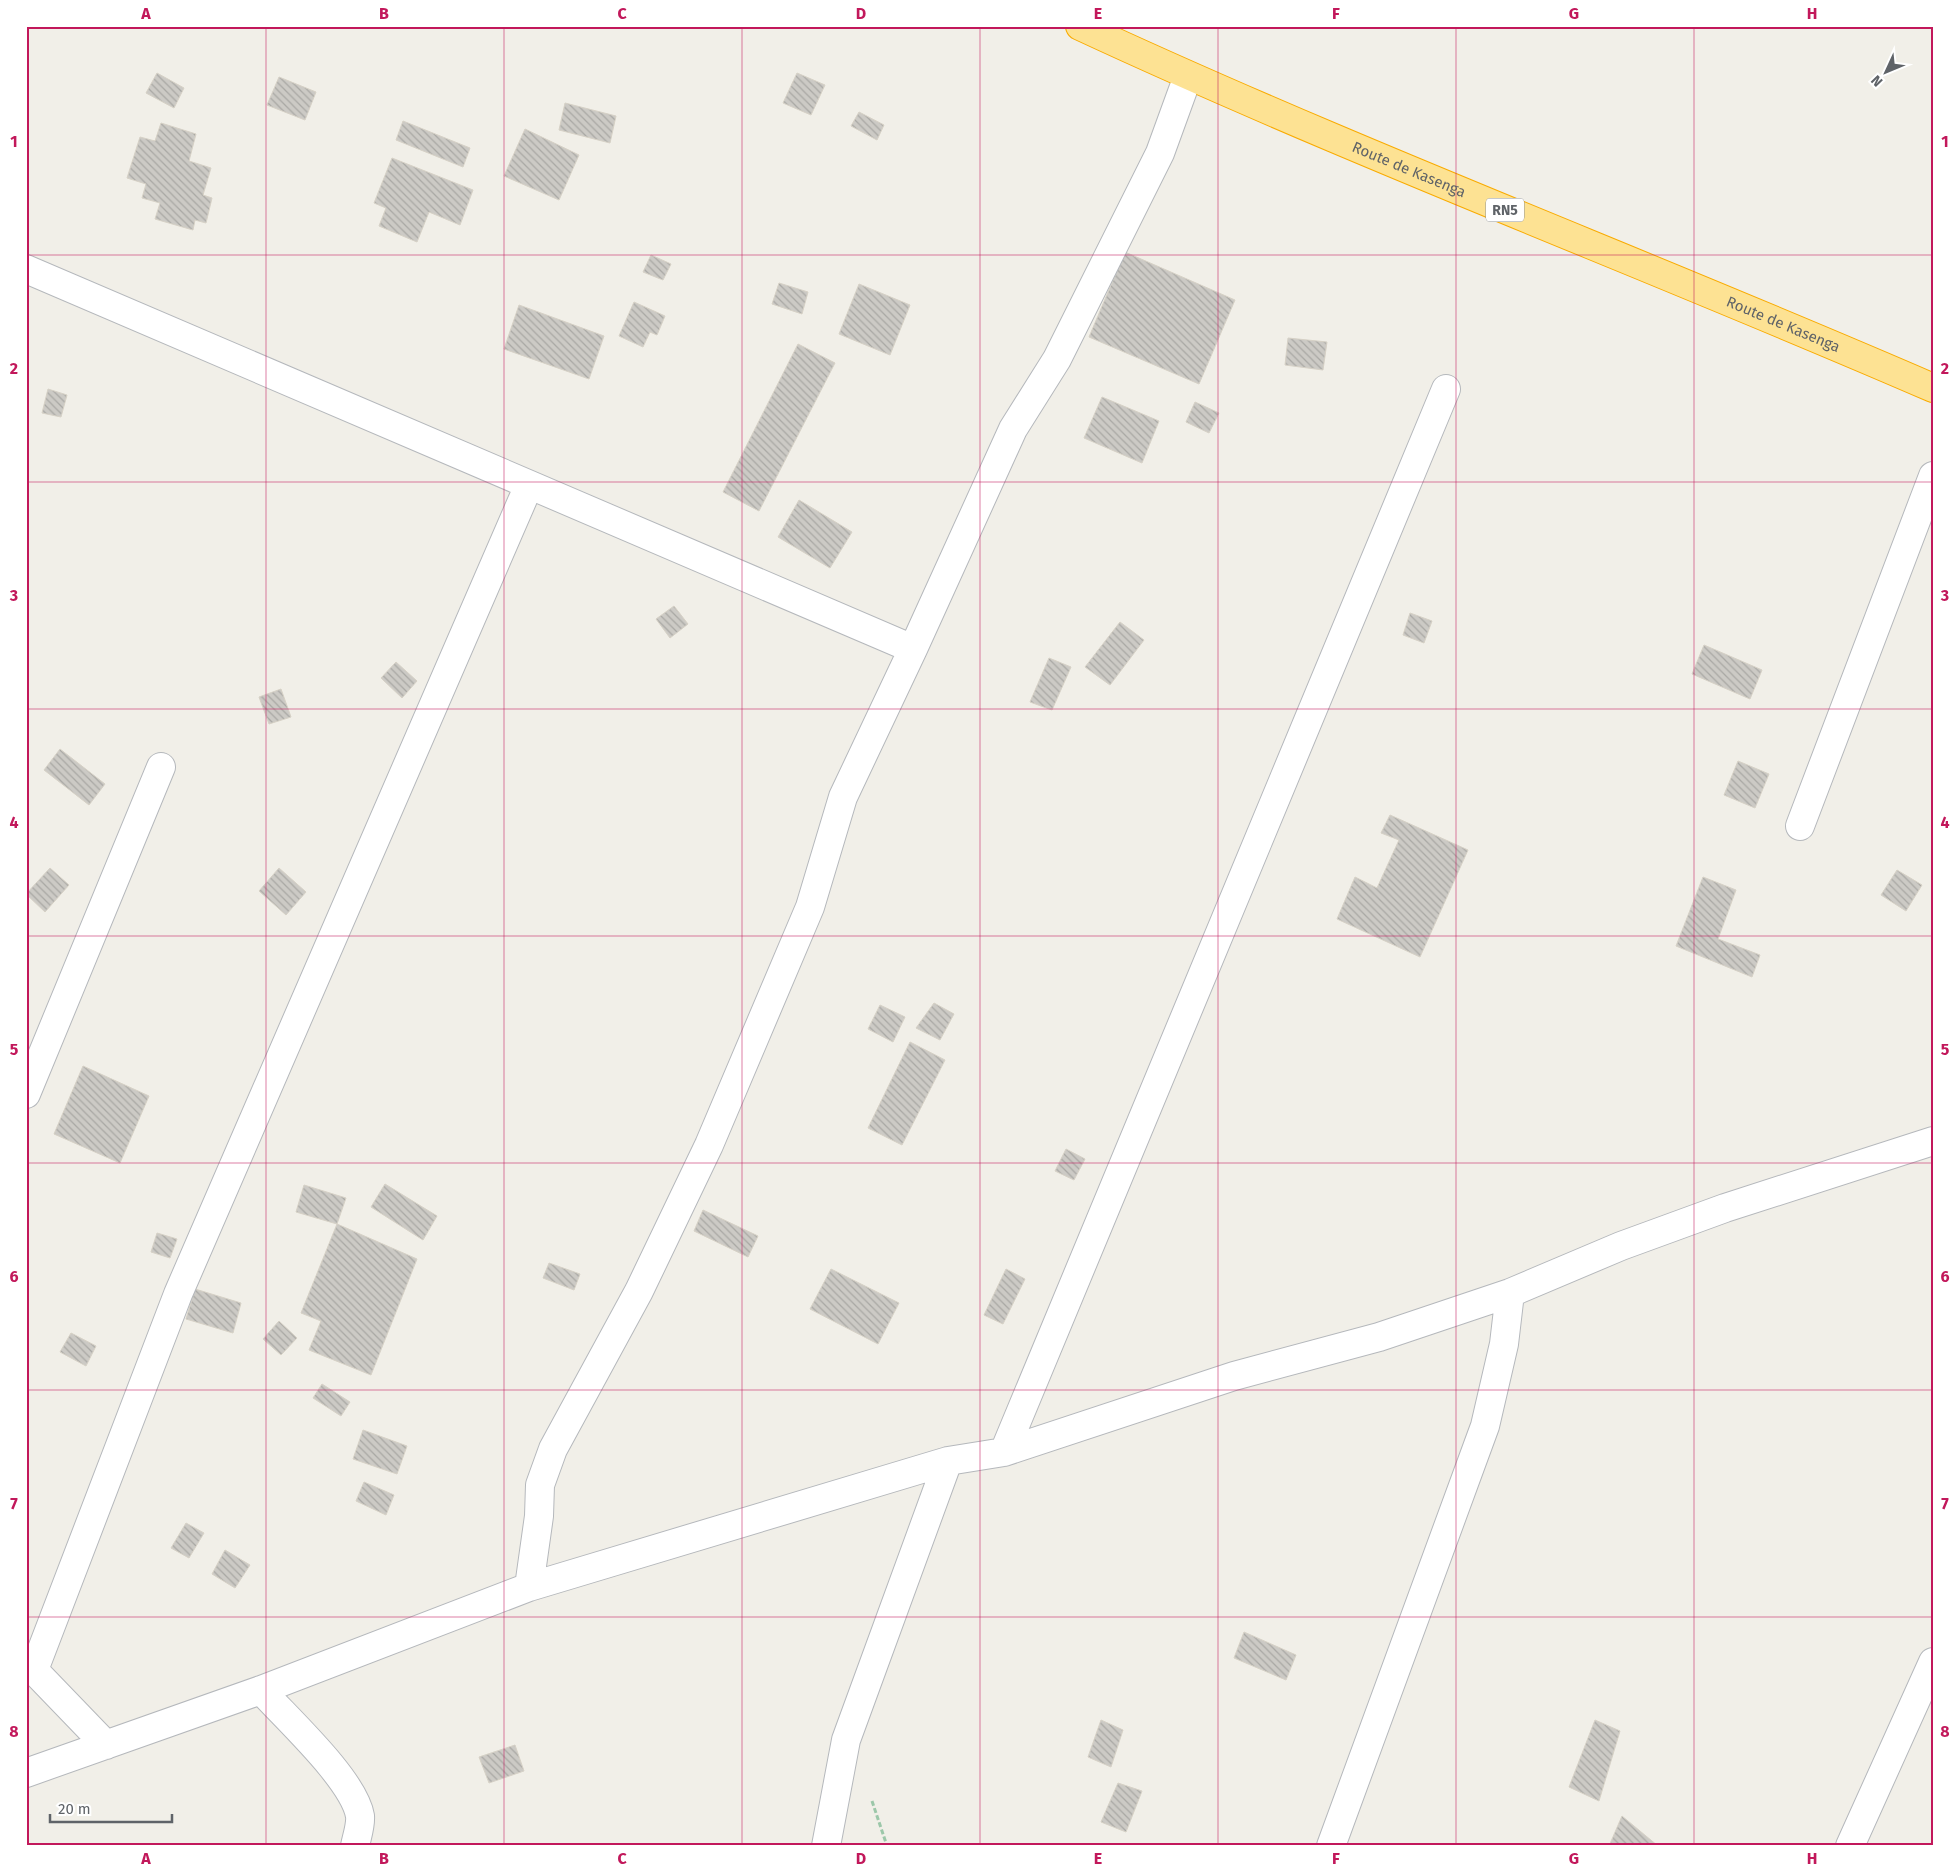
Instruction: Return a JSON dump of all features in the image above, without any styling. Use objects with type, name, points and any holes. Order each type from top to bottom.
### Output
[{"type":"highway","name":"Route de Kasenga","points":[[1080,26],[1188,76],[1210,83],[1376,155],[1933,388]]},
{"type":"street","points":[[529,1587],[539,1516],[540,1485],[553,1449],[639,1291],[709,1145],[810,907],[843,797],[914,649],[1013,429],[1057,359],[1160,153],[1188,76]]},
{"type":"street","points":[[26,269],[914,649]]},
{"type":"street","points":[[1004,1452],[1446,389]]},
{"type":"street","points":[[1800,826],[1933,476]]},
{"type":"street","points":[[106,1745],[30,1666],[178,1294],[529,485]]},
{"type":"street","points":[[26,1094],[160,767]]},
{"type":"street","points":[[26,1773],[261,1690],[529,1587],[948,1461],[1004,1452],[1234,1376],[1379,1337],[1510,1293],[1621,1246],[1725,1208],[1933,1141]]},
{"type":"street","points":[[1331,1846],[1485,1426],[1504,1344],[1510,1293]]},
{"type":"street","points":[[826,1846],[846,1740],[948,1461]]},
{"type":"street","points":[[1850,1846],[1933,1662]]},
{"type":"street","points":[[261,1690],[342,1778],[353,1795],[360,1816],[355,1846]]},
{"type":"building","points":[[157,73],[184,88],[174,108],[146,93]]},
{"type":"building","points":[[797,73],[825,85],[811,115],[783,103]]},
{"type":"building","points":[[279,77],[316,92],[305,120],[267,105]]},
{"type":"building","points":[[565,103],[616,116],[610,143],[559,130]]},
{"type":"building","points":[[859,112],[884,125],[877,140],[851,126]]},
{"type":"building","points":[[403,121],[470,148],[463,167],[396,140]]},
{"type":"building","points":[[161,123],[196,134],[189,161],[211,168],[203,195],[212,198],[206,223],[195,220],[193,230],[155,219],[160,203],[142,198],[146,184],[127,178],[140,137],[155,141]]},
{"type":"building","points":[[525,129],[579,155],[559,200],[504,176]]},
{"type":"building","points":[[392,158],[473,190],[460,225],[429,212],[417,242],[379,226],[386,208],[374,203]]},
{"type":"building","points":[[1125,252],[1235,300],[1199,384],[1089,337]]},
{"type":"building","points":[[651,255],[671,264],[663,280],[643,272]]},
{"type":"building","points":[[779,283],[808,292],[802,314],[772,304]]},
{"type":"building","points":[[859,284],[910,305],[890,355],[839,334]]},
{"type":"building","points":[[634,302],[665,316],[657,335],[650,332],[643,347],[619,336]]},
{"type":"building","points":[[519,305],[604,336],[589,379],[504,349]]},
{"type":"building","points":[[1288,338],[1327,342],[1323,370],[1285,365]]},
{"type":"building","points":[[798,344],[835,363],[759,511],[723,492]]},
{"type":"building","points":[[48,389],[67,395],[61,417],[42,413]]},
{"type":"building","points":[[1102,397],[1159,421],[1142,463],[1084,438]]},
{"type":"building","points":[[1195,402],[1219,413],[1209,433],[1186,422]]},
{"type":"building","points":[[799,500],[852,532],[830,568],[778,537]]},
{"type":"building","points":[[674,606],[688,624],[670,638],[656,619]]},
{"type":"building","points":[[1410,613],[1432,621],[1424,643],[1403,635]]},
{"type":"building","points":[[1120,622],[1144,640],[1110,685],[1085,667]]},
{"type":"building","points":[[1704,645],[1762,670],[1750,699],[1692,674]]},
{"type":"building","points":[[1049,658],[1071,667],[1052,710],[1030,702]]},
{"type":"building","points":[[396,662],[417,681],[402,698],[381,678]]},
{"type":"building","points":[[281,689],[291,717],[269,724],[259,697]]},
{"type":"building","points":[[60,749],[105,784],[89,805],[44,770]]},
{"type":"building","points":[[1738,761],[1769,774],[1755,808],[1724,795]]},
{"type":"building","points":[[1390,815],[1468,850],[1420,957],[1337,919],[1355,877],[1377,888],[1399,840],[1381,833]]},
{"type":"building","points":[[50,868],[69,885],[45,912],[26,894]]},
{"type":"building","points":[[279,868],[306,892],[286,915],[259,891]]},
{"type":"building","points":[[1897,870],[1922,885],[1906,911],[1881,895]]},
{"type":"building","points":[[1703,877],[1736,890],[1718,939],[1760,955],[1752,977],[1676,946]]},
{"type":"building","points":[[934,1003],[954,1014],[940,1040],[916,1028]]},
{"type":"building","points":[[880,1005],[905,1017],[893,1042],[868,1029]]},
{"type":"building","points":[[910,1042],[945,1060],[902,1145],[868,1128]]},
{"type":"building","points":[[83,1066],[149,1096],[120,1163],[54,1134]]},
{"type":"building","points":[[1066,1149],[1085,1159],[1074,1180],[1055,1171]]},
{"type":"building","points":[[385,1184],[437,1216],[423,1240],[371,1207]]},
{"type":"building","points":[[304,1185],[346,1198],[337,1224],[296,1212]]},
{"type":"building","points":[[703,1210],[758,1236],[748,1257],[694,1231]]},
{"type":"building","points":[[337,1224],[417,1259],[371,1375],[309,1350],[321,1321],[301,1313]]},
{"type":"building","points":[[157,1233],[177,1239],[170,1258],[151,1252]]},
{"type":"building","points":[[549,1263],[580,1274],[574,1290],[543,1278]]},
{"type":"building","points":[[831,1269],[899,1303],[878,1344],[810,1309]]},
{"type":"building","points":[[1006,1269],[1025,1279],[1003,1324],[984,1315]]},
{"type":"building","points":[[195,1289],[241,1303],[233,1333],[186,1319]]},
{"type":"building","points":[[279,1321],[297,1338],[281,1355],[263,1339]]},
{"type":"building","points":[[71,1333],[96,1346],[86,1366],[60,1352]]},
{"type":"building","points":[[322,1384],[350,1402],[341,1416],[313,1398]]},
{"type":"building","points":[[363,1430],[407,1446],[397,1474],[353,1459]]},
{"type":"building","points":[[364,1482],[394,1495],[386,1515],[356,1501]]},
{"type":"building","points":[[186,1523],[204,1533],[189,1558],[171,1548]]},
{"type":"building","points":[[225,1550],[250,1565],[235,1588],[212,1574]]},
{"type":"building","points":[[1244,1632],[1296,1655],[1286,1680],[1234,1658]]},
{"type":"building","points":[[1101,1720],[1123,1730],[1111,1767],[1088,1757]]},
{"type":"building","points":[[1595,1720],[1620,1731],[1599,1801],[1569,1787]]},
{"type":"building","points":[[515,1745],[524,1771],[489,1783],[479,1757]]},
{"type":"building","points":[[1118,1783],[1142,1791],[1126,1832],[1101,1822]]},
{"type":"building","points":[[1622,1816],[1658,1846],[1609,1846]]}]
